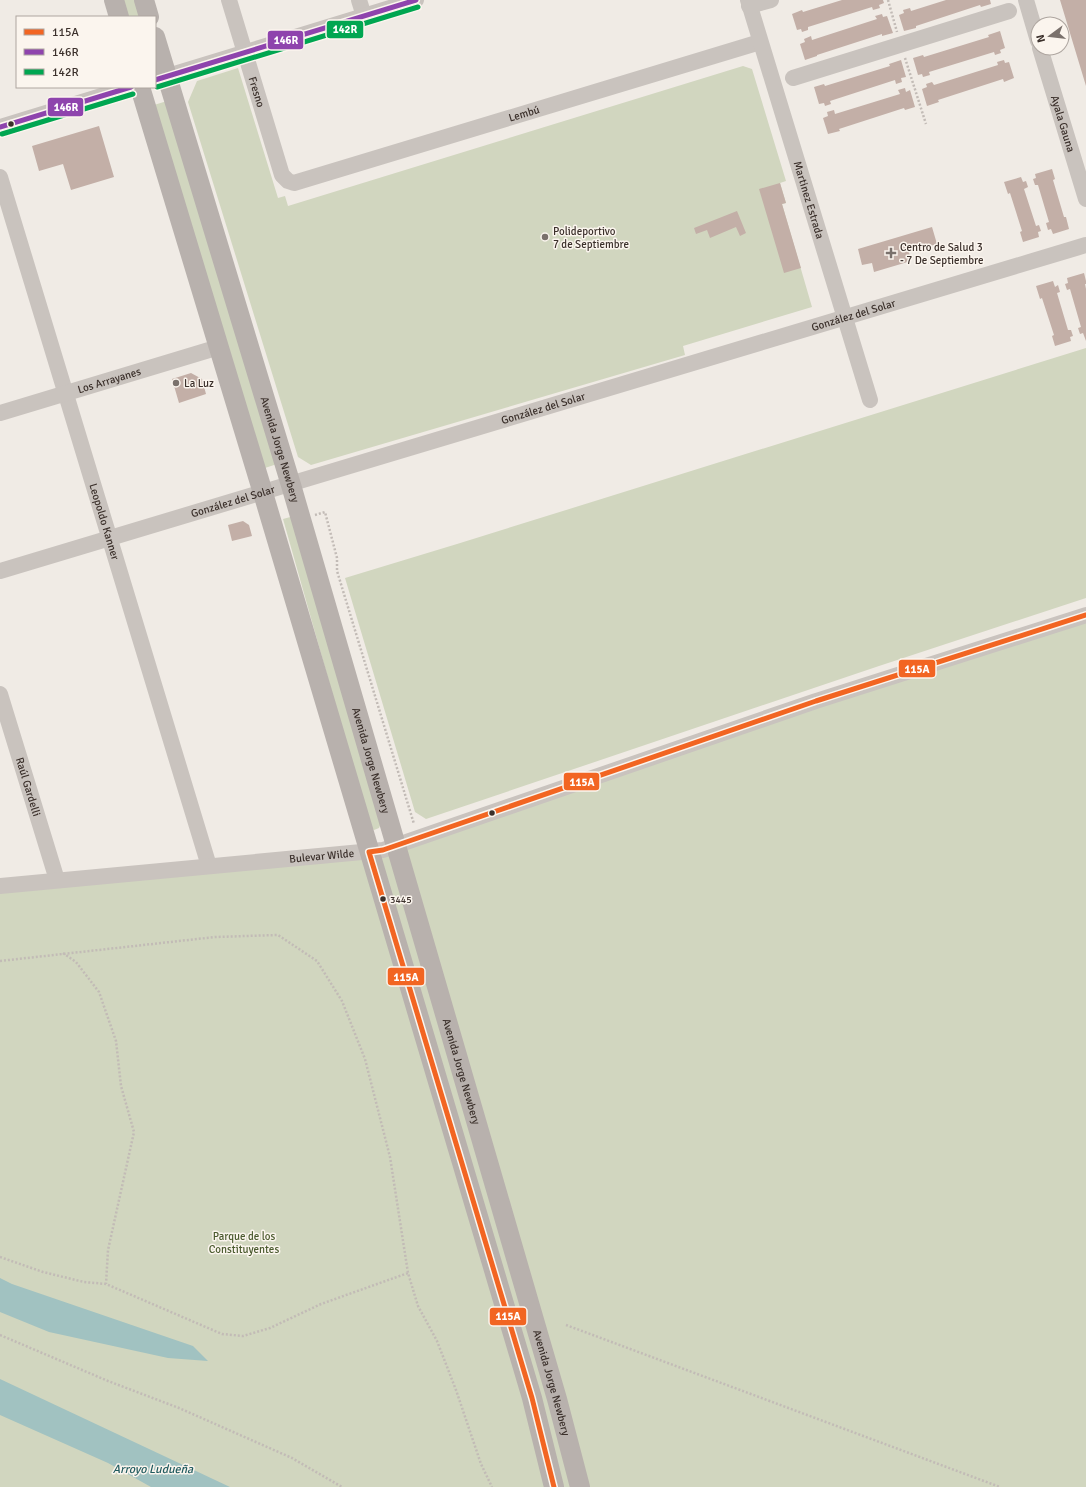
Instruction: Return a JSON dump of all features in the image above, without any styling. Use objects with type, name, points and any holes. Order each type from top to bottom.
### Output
[{"type":"main road","points":[[114,0],[119,16]]},
{"type":"main road","points":[[144,0],[149,16]]},
{"type":"main road","name":"Avenida Jorge Newbery","points":[[156,44],[161,78],[291,484],[557,1399],[580,1487]]},
{"type":"main road","name":"Avenida Jorge Newbery","points":[[140,88],[264,493],[369,852],[530,1391],[554,1487]]},
{"type":"street","name":"Fresno","points":[[229,0],[282,175],[288,181]]},
{"type":"street","points":[[359,0],[364,16]]},
{"type":"street","points":[[161,78],[416,0]]},
{"type":"street","points":[[749,3],[771,0]]},
{"type":"street","points":[[1026,0],[1031,16]]},
{"type":"street","name":"Martinez Estrada","points":[[749,3],[870,400]]},
{"type":"street","points":[[793,78],[1010,11]]},
{"type":"street","name":"Lembú","points":[[288,181],[294,183],[335,171],[760,42]]},
{"type":"street","name":"Ayala Gauna","points":[[1042,56],[1086,199]]},
{"type":"street","points":[[0,127],[128,88]]},
{"type":"street","name":"Leopoldo Kanner","points":[[0,177],[209,866]]},
{"type":"street","name":"González del Solar","points":[[0,571],[1086,246]]},
{"type":"street","name":"Los Arrayanes","points":[[0,413],[219,347]]},
{"type":"street","name":"Bulevar Wilde","points":[[0,886],[383,850],[816,701],[1086,615]]},
{"type":"street","name":"Raúl Gardelli","points":[[0,694],[56,880]]},
{"type":"path","points":[[888,0],[926,124]]},
{"type":"path","name":"Avenida Jorge Newbery","points":[[325,512],[337,558],[337,571],[416,828]]},
{"type":"path","points":[[0,960],[215,937],[278,935],[317,962],[342,1001],[365,1059],[390,1157],[408,1273],[418,1306],[437,1341],[456,1390],[481,1464],[492,1487]]},
{"type":"path","points":[[62,953],[76,962],[99,992],[116,1041],[121,1086],[134,1132],[108,1250],[106,1284]]},
{"type":"path","points":[[0,1256],[43,1272],[84,1282],[106,1284],[222,1334],[243,1336],[270,1328],[321,1304],[408,1273]]},
{"type":"path","points":[[566,1325],[1000,1487]]},
{"type":"path","points":[[0,1335],[108,1381],[179,1408],[292,1458],[342,1487]]},
{"type":"green space","points":[[123,0],[136,0],[141,16],[128,16]]},
{"type":"green space","name":"Polideportivo 7 de Septiembre","points":[[743,66],[752,69],[786,181],[780,183],[786,203],[782,204],[812,307],[683,346],[685,355],[311,465],[298,457],[188,102],[197,81],[238,68],[278,198],[285,196],[288,206]]},
{"type":"green space","points":[[167,101],[277,464],[265,468],[154,105]]},
{"type":"green space","points":[[1086,348],[1086,598],[879,666],[426,819],[415,812],[345,578]]},
{"type":"green space","points":[[294,516],[381,823],[379,828],[374,830],[370,827],[283,519]]},
{"type":"green space","name":"Parque de los Constituyentes","points":[[1086,615],[1086,1487],[0,1487],[0,886],[369,852]]},
{"type":"water","points":[[0,1278],[12,1284],[193,1346],[208,1361],[168,1358],[49,1332],[0,1312]]},
{"type":"water","name":"Arroyo Ludueña","points":[[0,1379],[230,1487],[151,1487],[108,1463],[0,1415]]},
{"type":"building","points":[[842,0],[883,0],[884,3],[879,5],[880,8],[873,10],[872,7],[808,27],[808,30],[802,32],[801,29],[797,30],[792,14]]},
{"type":"building","points":[[946,0],[990,0],[991,4],[981,7],[980,5],[904,31],[899,15],[904,13],[903,10],[910,8],[911,11]]},
{"type":"building","points":[[1060,0],[1086,0],[1086,86],[1070,33],[1070,16],[1065,16]]},
{"type":"building","points":[[882,14],[883,17],[887,16],[893,33],[882,36],[882,34],[805,60],[800,44],[805,42],[804,39],[811,36],[812,40],[877,19],[875,16]]},
{"type":"building","points":[[1000,31],[1005,48],[1000,50],[1001,53],[995,55],[994,52],[929,72],[930,75],[923,77],[922,74],[918,75],[913,58],[923,55],[924,57],[989,37],[988,35]]},
{"type":"building","points":[[901,60],[906,77],[901,78],[902,82],[896,84],[895,80],[830,101],[831,104],[825,106],[824,103],[819,104],[814,87],[824,84],[825,86],[890,66],[889,64]]},
{"type":"building","points":[[1004,60],[1005,63],[1009,62],[1014,78],[1004,82],[1003,79],[938,100],[939,102],[927,106],[922,89],[927,87],[926,84],[932,82],[934,85],[998,65],[997,62]]},
{"type":"building","points":[[905,88],[906,92],[910,90],[915,107],[905,110],[904,108],[828,134],[823,118],[828,116],[827,112],[834,110],[835,114],[900,94],[898,90]]},
{"type":"building","points":[[99,126],[114,177],[71,190],[63,164],[39,171],[32,146]]},
{"type":"building","points":[[1052,169],[1055,179],[1053,180],[1069,229],[1053,234],[1051,229],[1048,230],[1046,223],[1049,222],[1038,185],[1035,185],[1033,179],[1036,178],[1035,174]]},
{"type":"building","points":[[1021,177],[1023,182],[1026,181],[1028,187],[1024,189],[1036,226],[1039,225],[1041,231],[1038,232],[1039,237],[1023,242],[1020,232],[1022,231],[1010,193],[1008,194],[1004,182]]},
{"type":"building","points":[[780,183],[786,203],[782,204],[801,268],[784,273],[759,189]]},
{"type":"building","points":[[737,211],[746,233],[740,236],[736,227],[710,238],[707,230],[696,234],[694,228]]},
{"type":"building","points":[[932,227],[937,244],[909,252],[911,261],[874,272],[872,263],[862,265],[858,249]]},
{"type":"building","points":[[1084,273],[1086,281],[1086,341],[1083,333],[1080,334],[1078,328],[1081,327],[1070,289],[1067,290],[1065,284],[1068,283],[1067,278]]},
{"type":"building","points":[[1053,281],[1055,287],[1058,285],[1060,292],[1057,293],[1068,330],[1071,330],[1073,336],[1070,337],[1071,341],[1055,346],[1052,336],[1054,335],[1042,298],[1040,299],[1036,286]]},
{"type":"building","points":[[191,373],[202,379],[206,394],[179,403],[172,379]]},
{"type":"building","points":[[243,521],[249,525],[252,536],[232,541],[228,525]]},
{"type":"transit line","name":"146R","points":[[156,80],[416,0]]},
{"type":"transit line","name":"142R","points":[[157,87],[418,7]]},
{"type":"transit line","name":"146R","points":[[0,127],[128,88]]},
{"type":"transit line","name":"142R","points":[[2,134],[133,94]]},
{"type":"transit line","name":"115A","points":[[554,1487],[532,1398],[369,852],[383,850],[816,701],[1086,615]]},
{"type":"place","name":"Polideportivo 7 de Septiembre","points":[[545,237]]},
{"type":"place","name":"Centro de Salud 3 - 7 De Septiembre","points":[[891,253]]},
{"type":"place","name":"La Luz","points":[[176,383]]},
{"type":"place","name":"3445","points":[[383,899]]}]
